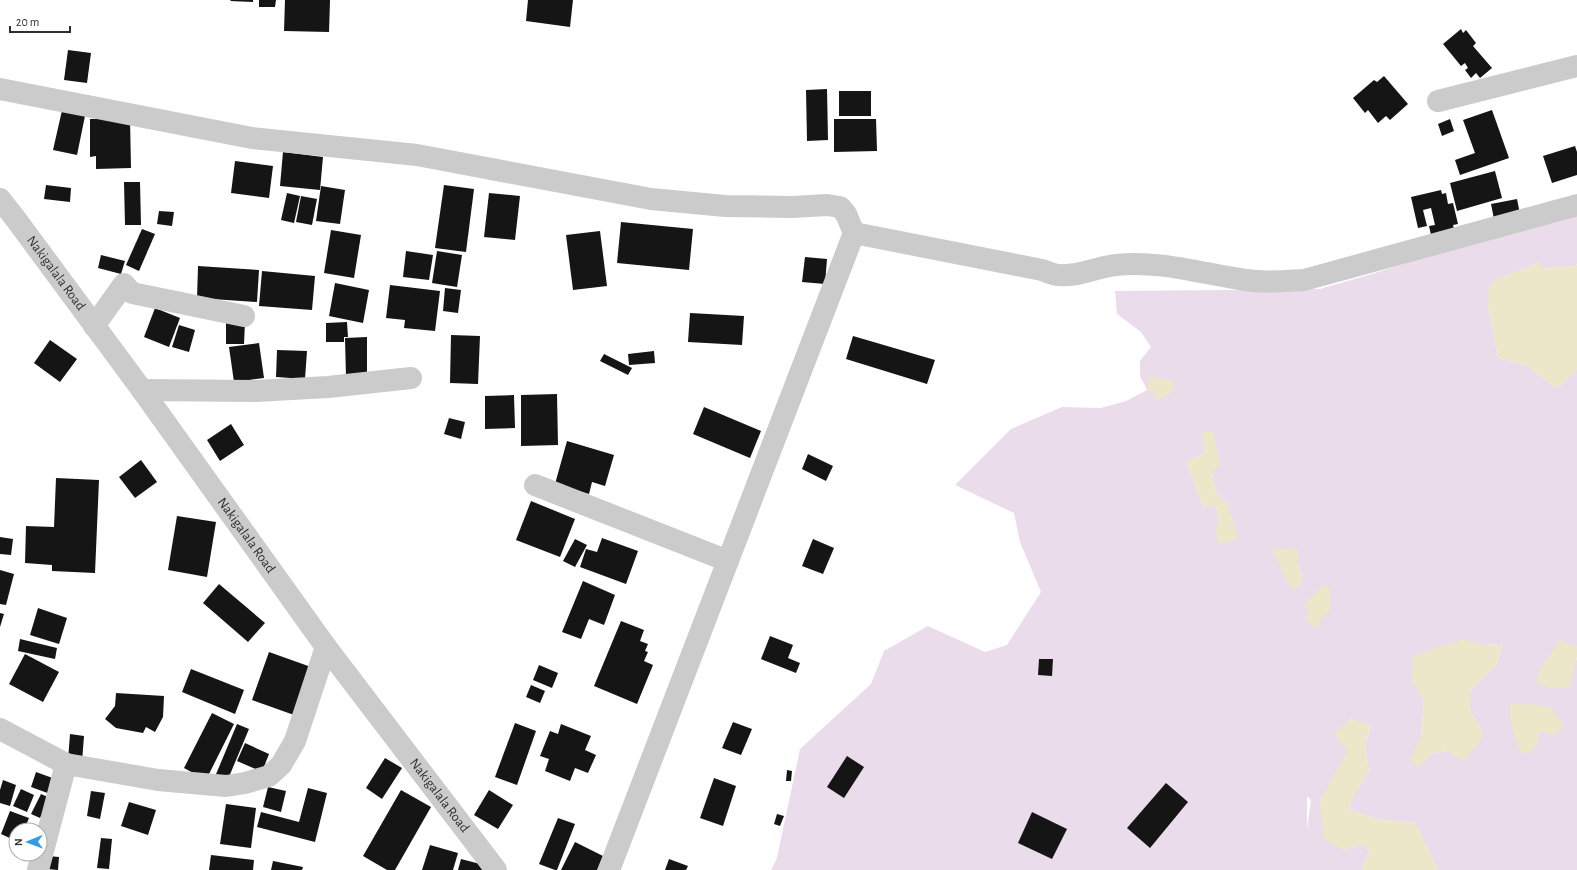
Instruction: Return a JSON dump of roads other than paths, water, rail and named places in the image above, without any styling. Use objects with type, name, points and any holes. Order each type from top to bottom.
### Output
[{"type":"street","points":[[1438,101],[1577,66]]},
{"type":"street","points":[[0,88],[252,138],[417,155],[651,199],[725,206],[792,207],[827,205],[840,207],[846,214],[854,233],[609,870]]},
{"type":"street","name":"Nakigalala Road","points":[[0,199],[142,390],[326,647],[493,868]]},
{"type":"street","points":[[854,233],[1042,270],[1058,275],[1075,275],[1099,268],[1117,265],[1139,265],[1189,269],[1247,280],[1282,281],[1304,280],[1577,205]]},
{"type":"street","points":[[94,326],[124,284],[132,293],[244,316]]},
{"type":"street","points":[[142,390],[264,390],[328,387],[411,378]]},
{"type":"street","points":[[535,485],[728,561]]},
{"type":"street","points":[[0,730],[66,764],[158,780],[204,785],[232,785],[245,783],[269,776],[281,765],[294,741],[326,647]]},
{"type":"street","points":[[38,870],[66,764]]}]
